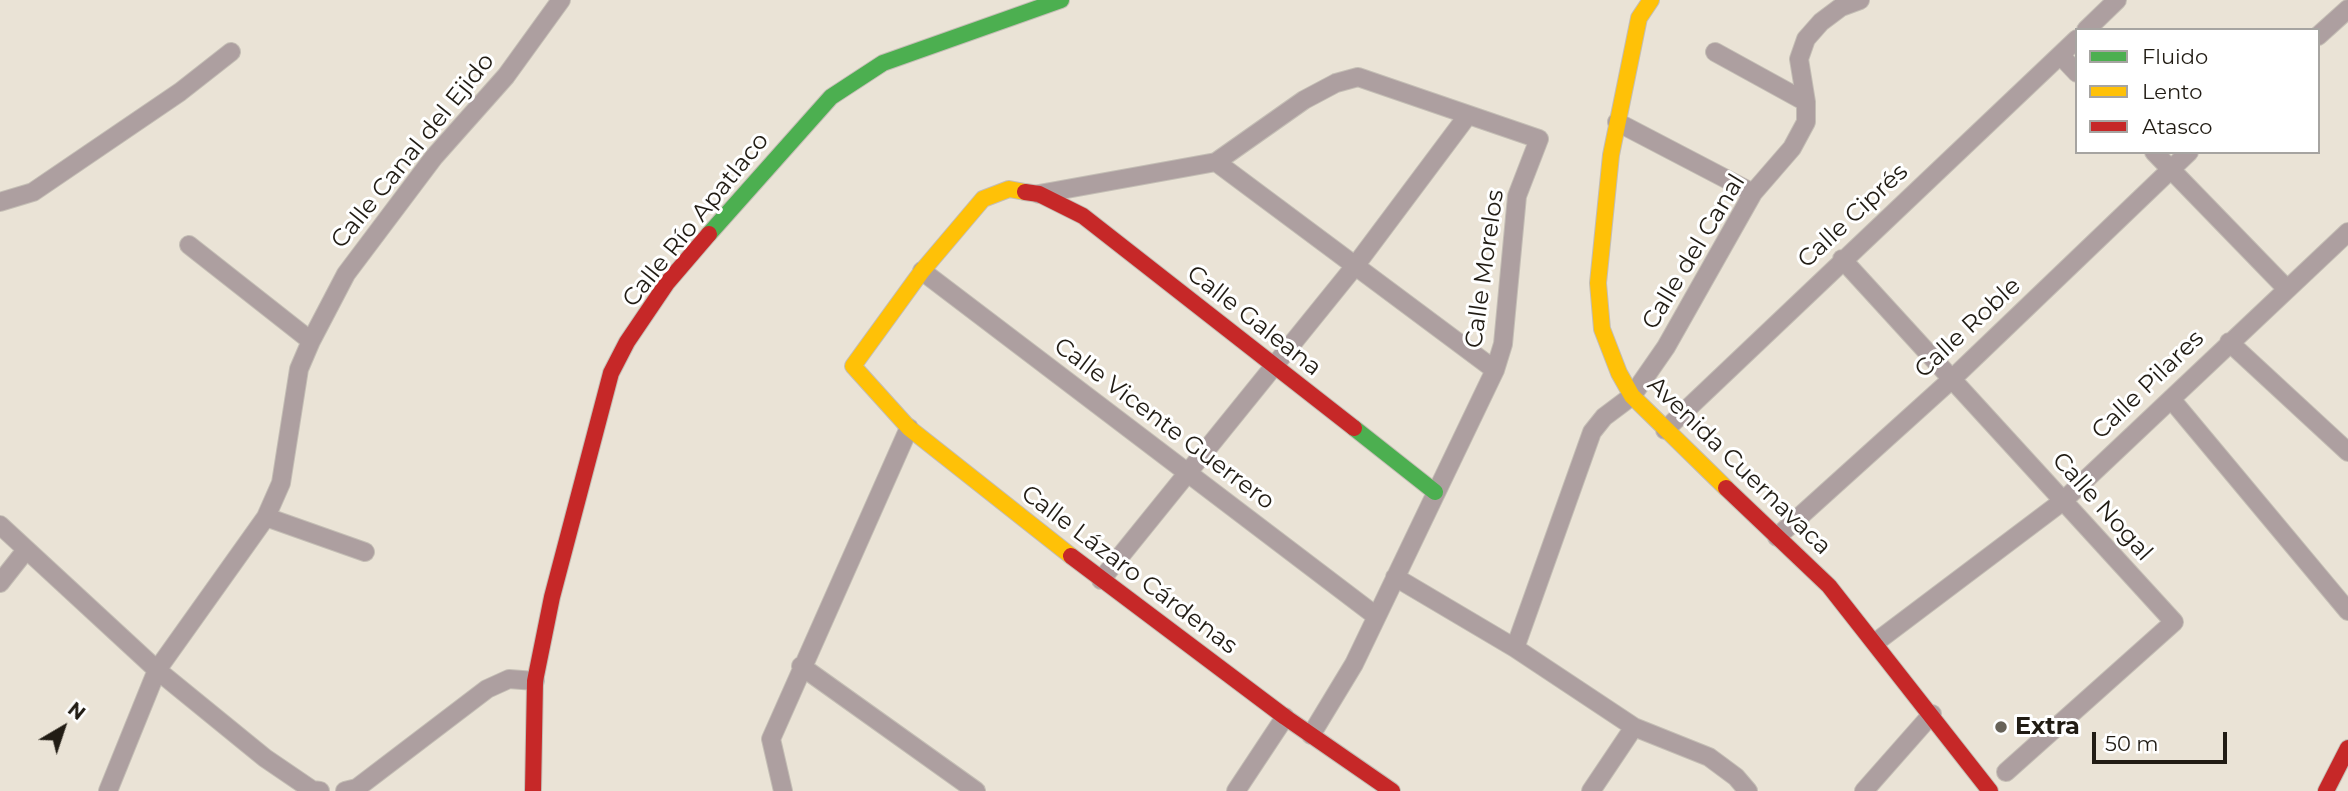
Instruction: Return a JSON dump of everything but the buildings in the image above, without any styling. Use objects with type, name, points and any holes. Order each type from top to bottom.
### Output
[{"type":"street","name":"Calle Canal del Ejido","points":[[108,791],[157,670],[266,517],[281,484],[299,369],[346,274],[434,157],[506,76],[561,0]]},
{"type":"street","name":"Calle Río Apatlaco","points":[[533,791],[535,681],[552,597],[611,373],[627,342],[667,283],[831,97],[883,64],[1061,0]]},
{"type":"street","name":"Avenida Cuernavaca","points":[[1651,0],[1639,18],[1617,122],[1598,283],[1602,329],[1619,373],[1632,396],[1665,430],[1829,586],[1876,642],[1990,791]]},
{"type":"street","name":"Calle del Canal","points":[[1515,648],[1592,432],[1604,417],[1632,396],[1666,347],[1753,192],[1792,148],[1806,122],[1806,102],[1799,59],[1806,39],[1821,22],[1841,7],[1860,0]]},
{"type":"street","points":[[2088,28],[2117,0]]},
{"type":"street","points":[[2320,34],[2348,9]]},
{"type":"street","name":"Calle Ciprés","points":[[1665,430],[1842,259],[2075,41]]},
{"type":"street","points":[[0,202],[33,192],[180,92],[231,52]]},
{"type":"street","points":[[1716,52],[1806,102]]},
{"type":"street","points":[[2060,55],[2075,71]]},
{"type":"street","name":"Calle Morelos","points":[[1040,194],[1216,162],[1304,100],[1336,83],[1358,76],[1539,139],[1517,196],[1503,344],[1495,370],[1354,664],[1311,734]]},
{"type":"street","points":[[1101,580],[1355,266],[1468,115]]},
{"type":"street","points":[[1617,122],[1753,192]]},
{"type":"street","points":[[2156,154],[2286,288]]},
{"type":"street","name":"Calle Roble","points":[[1777,537],[1952,379],[2187,154]]},
{"type":"street","points":[[1216,162],[1495,370]]},
{"type":"street","points":[[922,271],[983,199],[1009,189],[1040,194]]},
{"type":"street","name":"Calle Galeana","points":[[1040,194],[1083,216],[1435,492]]},
{"type":"street","name":"Calle Pilares","points":[[1876,642],[2063,501],[2348,232]]},
{"type":"street","points":[[189,245],[311,341]]},
{"type":"street","name":"Calle Nogal","points":[[1842,259],[2174,622],[2006,772]]},
{"type":"street","name":"Calle Lázaro Cárdenas","points":[[922,271],[853,366],[909,428],[1101,580],[1285,717],[1392,791]]},
{"type":"street","name":"Calle Vicente Guerrero","points":[[922,271],[1376,617]]},
{"type":"street","points":[[2229,342],[2348,452]]},
{"type":"street","points":[[2171,399],[2348,611]]},
{"type":"street","points":[[783,791],[771,739],[801,666],[909,428]]},
{"type":"street","points":[[266,517],[365,552]]},
{"type":"street","points":[[0,526],[157,670],[265,758],[288,782],[316,790]]},
{"type":"street","points":[[0,583],[26,550]]},
{"type":"street","points":[[1395,577],[1515,648],[1634,727],[1709,757],[1736,777],[1748,791]]},
{"type":"street","points":[[801,666],[976,791]]},
{"type":"street","points":[[345,791],[357,788],[487,689],[509,679],[535,681]]},
{"type":"street","points":[[1864,791],[1932,714]]},
{"type":"street","points":[[1236,791],[1285,717]]},
{"type":"street","points":[[1591,791],[1634,727]]},
{"type":"street","points":[[2326,791],[2348,748]]},
{"type":"traffic: fast","points":[[709,234],[831,97],[883,63],[1061,0]]},
{"type":"traffic: fast","points":[[1354,428],[1435,492]]},
{"type":"traffic: slow","points":[[1651,0],[1639,18],[1611,155],[1598,283],[1602,329],[1619,373],[1632,396],[1726,488]]},
{"type":"traffic: slow","points":[[1025,192],[1009,189],[983,199],[922,271],[853,366],[909,428],[1071,556]]},
{"type":"traffic: jam","points":[[1025,192],[1039,194],[1083,216],[1354,428]]},
{"type":"traffic: jam","points":[[533,791],[535,681],[552,597],[611,373],[627,342],[667,283],[709,234]]},
{"type":"traffic: jam","points":[[1726,488],[1829,586],[1990,791]]},
{"type":"traffic: jam","points":[[1071,556],[1285,717],[1392,791]]},
{"type":"traffic: jam","points":[[2326,791],[2348,748]]},
{"type":"place","name":"Extra","points":[[2001,727]]}]
